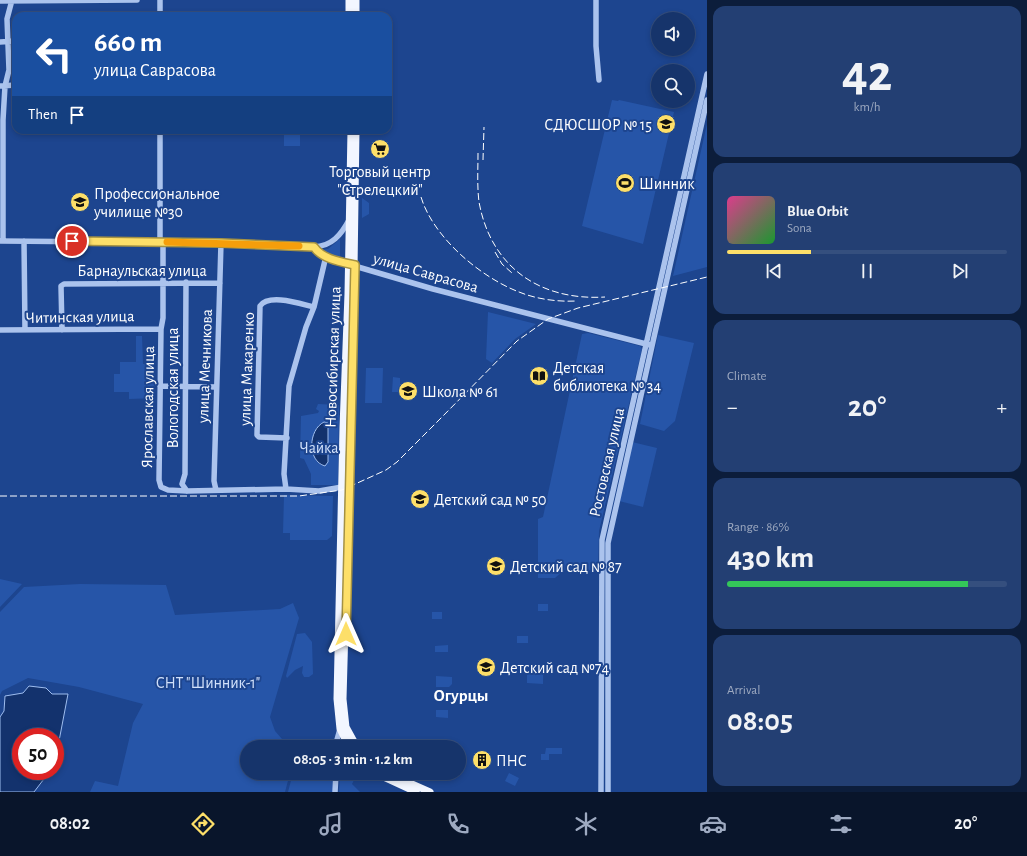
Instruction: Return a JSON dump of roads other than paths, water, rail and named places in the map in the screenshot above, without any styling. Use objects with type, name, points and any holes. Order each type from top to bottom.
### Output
[{"type":"main road","points":[[349,0],[349,12]]},
{"type":"main road","points":[[356,0],[356,12]]},
{"type":"main road","name":"Новосибирская улица","points":[[346,740],[340,729],[337,699],[342,487],[352,264],[349,220],[350,134]]},
{"type":"main road","name":"Новосибирская улица","points":[[353,740],[346,727],[343,699],[356,134]]},
{"type":"main road","points":[[391,780],[416,792]]},
{"type":"main road","points":[[403,780],[430,792]]},
{"type":"street","points":[[12,0],[7,19],[9,70],[3,86],[2,120],[4,174],[1,202],[2,241],[221,243],[314,247],[328,244],[336,239],[349,220]]},
{"type":"street","points":[[0,1],[137,0]]},
{"type":"street","points":[[160,0],[160,12]]},
{"type":"street","points":[[596,0],[598,80]]},
{"type":"street","points":[[0,42],[12,42]]},
{"type":"street","name":"Ростовская улица","points":[[601,792],[605,543],[646,344],[707,74]]},
{"type":"street","name":"Ростовская улица","points":[[608,792],[605,543],[652,346],[707,100]]},
{"type":"street","name":"Ярославская улица","points":[[160,134],[163,282],[159,480],[161,487],[168,490],[187,491],[286,489],[319,491],[342,487]]},
{"type":"street","points":[[24,241],[26,330]]},
{"type":"street","name":"улица Мечникова","points":[[216,490],[214,481],[221,243]]},
{"type":"street","name":"улица Саврасова","points":[[314,247],[318,252],[326,256],[433,289],[652,346]]},
{"type":"street","points":[[286,489],[284,474],[289,386],[306,327],[314,307],[326,256]]},
{"type":"street","name":"Барнаульская улица","points":[[62,330],[61,286],[64,284],[157,284],[163,282],[220,283]]},
{"type":"street","name":"Вологодская улица","points":[[186,282],[185,474],[182,484],[187,491]]},
{"type":"street","name":"улица Макаренко","points":[[286,438],[259,438],[257,435],[260,306],[263,302],[268,300],[282,300],[314,307]]},
{"type":"street","name":"Читинская улица","points":[[0,330],[161,329]]},
{"type":"street","points":[[160,386],[216,387]]},
{"type":"street","name":"Новосибирская улица","points":[[338,740],[340,729]]},
{"type":"street","points":[[602,738],[608,738]]},
{"type":"street","points":[[336,780],[336,792]]},
{"type":"railway","points":[[483,160],[484,127]]},
{"type":"railway","points":[[478,153],[479,202],[485,225],[495,245],[507,262],[522,276],[540,286],[560,293],[582,297],[605,297]]},
{"type":"railway","points":[[421,197],[427,212],[436,227],[447,241],[474,266],[504,285],[519,292],[539,298],[561,301],[576,301]]},
{"type":"railway","points":[[495,252],[502,264],[512,273]]},
{"type":"railway","points":[[0,496],[299,496],[342,490],[386,470],[397,462],[517,341],[548,319],[578,308],[707,277]]},
{"type":"place","name":"СДЮСШОР № 15","points":[[666,124]]},
{"type":"place","name":"Торговый центр \"Стрелецкий\"","points":[[380,149]]},
{"type":"place","name":"Шинник","points":[[625,183]]},
{"type":"place","name":"Профессиональное училище №30","points":[[80,202]]},
{"type":"place","name":"Детская библиотека № 34","points":[[539,376]]},
{"type":"place","name":"Школа № 61","points":[[408,391]]},
{"type":"place","name":"Детский сад № 50","points":[[420,499]]},
{"type":"place","name":"Детский сад № 87","points":[[496,566]]},
{"type":"place","name":"Детский сад №74","points":[[486,667]]},
{"type":"place","name":"ПНС","points":[[482,760]]},
{"type":"district","name":"Огурцы","points":[[461,695]]},
{"type":"park label","name":"Чайка","points":[[319,447]]},
{"type":"park label","name":"СНТ \"Шинник-1\"","points":[[208,682]]}]
